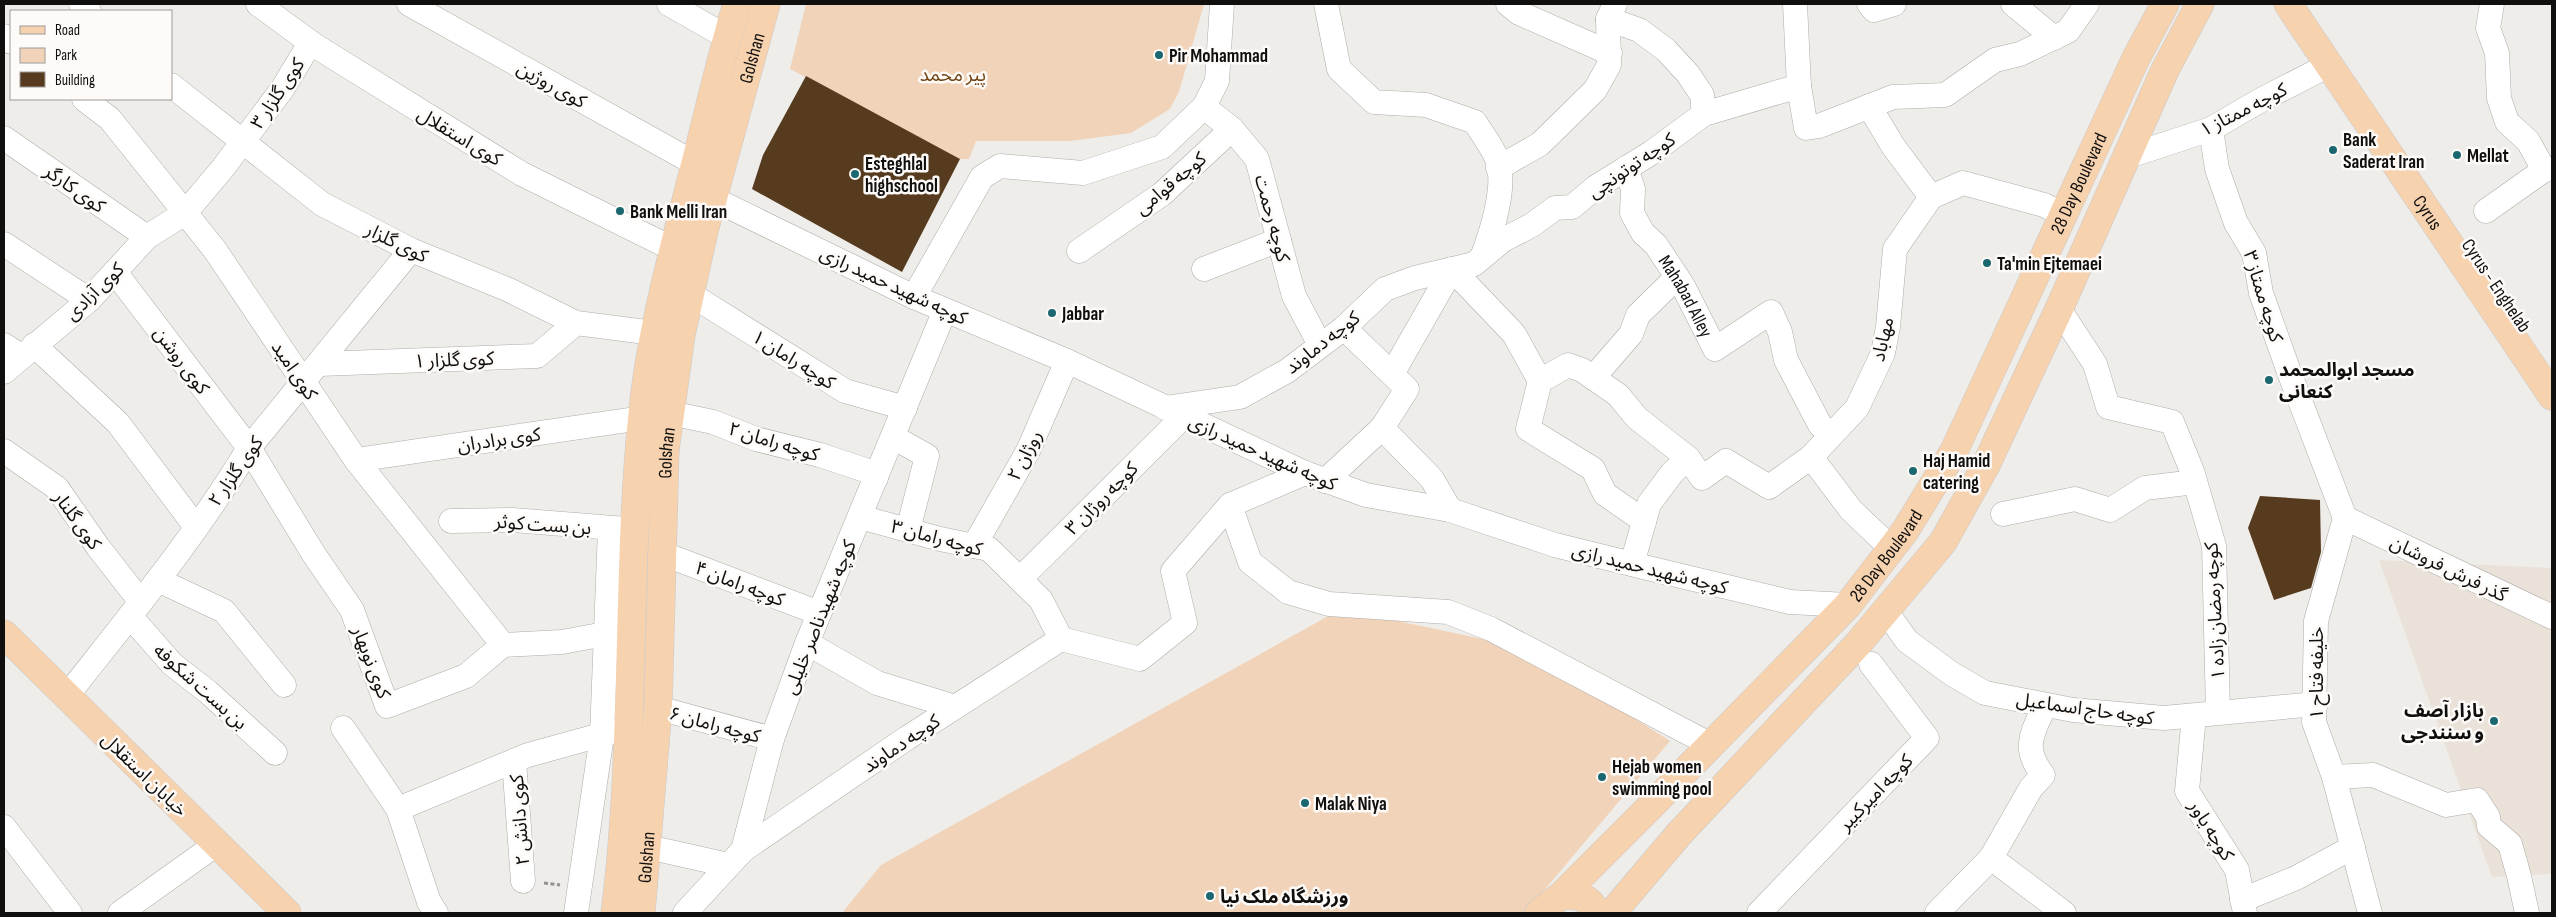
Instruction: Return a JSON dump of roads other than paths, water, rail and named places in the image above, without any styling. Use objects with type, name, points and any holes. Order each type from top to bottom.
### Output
[{"type":"main road","name":"Golshan","points":[[641,913],[648,847],[658,708],[665,450],[681,335],[690,294],[699,183],[727,37],[737,4]]},
{"type":"main road","name":"Golshan","points":[[615,913],[629,726],[632,629],[622,529],[642,418],[654,333],[673,248],[766,4]]},
{"type":"main road","name":"28 Day Boulevard","points":[[1539,913],[1562,895],[1848,605],[1905,532],[1954,451],[2136,58],[2165,4]]},
{"type":"main road","name":"28 Day Boulevard","points":[[1612,913],[1679,834],[1857,645],[1943,542],[1986,465],[2059,308],[2165,70],[2200,4]]},
{"type":"main road","name":"Cyrus","points":[[2288,4],[2552,396]]},
{"type":"main road","name":"Cyrus - Enghelab","points":[[2307,4],[2552,367]]},
{"type":"main road","points":[[2028,293],[2059,308]]},
{"type":"main road","name":"خیابان استقلال","points":[[4,635],[218,843],[287,913]]},
{"type":"main road","points":[[1650,807],[1679,834]]},
{"type":"main road","points":[[1562,895],[1577,895],[1592,902],[1597,913]]},
{"type":"street","name":"کوی استقلال","points":[[258,4],[310,43],[522,174],[673,248]]},
{"type":"street","name":"کوی روژین","points":[[409,4],[699,183]]},
{"type":"street","points":[[669,4],[727,37]]},
{"type":"street","points":[[914,297],[982,177],[1000,166],[1083,172],[1162,147],[1204,107],[1217,81],[1222,4]]},
{"type":"street","points":[[1326,4],[1338,69],[1374,102],[1426,105],[1475,122],[1498,160],[1499,186],[1495,225],[1392,374]]},
{"type":"street","points":[[1508,4],[1519,13],[1610,53]]},
{"type":"street","points":[[1795,4],[1799,86],[1806,128],[1819,126],[1893,97],[1945,95],[1995,60],[2020,54],[2068,31],[2087,4]]},
{"type":"street","points":[[1869,4],[1874,10],[1894,4]]},
{"type":"street","points":[[2013,4],[2054,38]]},
{"type":"street","points":[[2486,211],[2548,169],[2528,142],[2507,122],[2499,98],[2497,53],[2488,28],[2492,4]]},
{"type":"street","points":[[1498,168],[1540,144],[1595,90],[1609,65],[1611,11]]},
{"type":"street","points":[[1611,11],[1666,50],[1688,74],[1702,94],[1704,114]]},
{"type":"street","name":"کوی گلزار ۳","points":[[185,213],[284,88],[310,43]]},
{"type":"street","name":"کوچه ممتاز ۱","points":[[2126,157],[2211,129],[2261,100],[2329,65]]},
{"type":"street","name":"کوی گلزار","points":[[172,86],[242,143],[322,204],[411,250],[509,290],[576,323],[654,333]]},
{"type":"street","name":"کوچه توتونچی","points":[[1470,263],[1503,240],[1532,225],[1555,208],[1572,207],[1596,187],[1704,114],[1799,86]]},
{"type":"street","name":"کوی امید","points":[[85,100],[110,119],[215,250],[356,460],[503,645]]},
{"type":"street","points":[[1869,106],[1893,146],[1931,197],[1963,183],[2044,206],[2064,215]]},
{"type":"street","name":"کوچه رحمت","points":[[1204,107],[1232,129],[1256,159],[1294,296],[1320,345]]},
{"type":"street","name":"کوچه قوامی","points":[[1079,251],[1162,194],[1232,129]]},
{"type":"street","name":"کوچه ممتاز ۳","points":[[2211,129],[2220,178],[2236,223],[2254,253],[2264,302],[2345,518]]},
{"type":"street","name":"کوی کارگر","points":[[4,138],[147,237]]},
{"type":"street","name":"Mahabad Alley","points":[[1626,168],[1633,189],[1632,212],[1643,233],[1656,246],[1677,277],[1715,349],[1771,312],[1780,332],[1786,360],[1820,425],[1831,434]]},
{"type":"street","name":"کوچه شهید حمید رازی","points":[[699,183],[914,297],[1067,361],[1174,413],[1315,477],[1366,495],[1450,510],[1555,545],[1790,602],[1848,605]]},
{"type":"street","name":"مهاباد","points":[[1688,458],[1702,478],[1726,461],[1769,487],[1811,457],[1857,408],[1883,353],[1888,327],[1895,249],[1931,197]]},
{"type":"street","name":"کوی آزادی","points":[[4,372],[20,349],[90,300],[147,237],[185,213]]},
{"type":"street","points":[[1204,269],[1279,240]]},
{"type":"street","points":[[4,244],[90,300]]},
{"type":"street","name":"کوی گلزار ۲","points":[[66,697],[158,580],[231,478],[249,448],[411,250]]},
{"type":"street","points":[[1470,263],[1514,334],[1540,381],[1528,429],[1593,469],[1605,494],[1644,521]]},
{"type":"street","name":"کوچه دماوند","points":[[1174,413],[1240,397],[1286,371],[1344,328],[1385,289],[1415,278],[1470,263]]},
{"type":"street","name":"کوی روشن","points":[[115,272],[249,448]]},
{"type":"street","points":[[1593,378],[1631,334],[1638,315],[1677,277]]},
{"type":"street","name":"کوچه رامان ۱","points":[[690,294],[845,391],[904,408]]},
{"type":"street","name":"کوچه رمضان زاده ۱","points":[[2059,308],[2095,364],[2108,407],[2172,422],[2195,482],[2214,546],[2218,712]]},
{"type":"street","name":"کوچه شهیدناصر خلیلی","points":[[685,913],[735,858],[772,739],[807,643],[945,310]]},
{"type":"street","name":"کوی گلزار ۱","points":[[319,364],[538,356],[576,323]]},
{"type":"street","points":[[1061,639],[1140,659],[1185,623],[1173,571],[1230,504],[1315,477],[1382,428],[1407,389],[1344,328]]},
{"type":"street","points":[[20,349],[118,423],[196,527]]},
{"type":"street","name":"روژان ۲","points":[[974,546],[1028,451],[1067,361]]},
{"type":"street","points":[[1540,381],[1568,365],[1582,370],[1618,395],[1638,418],[1688,458],[1672,473],[1649,504],[1632,564]]},
{"type":"street","name":"کوچه رامان ۲","points":[[670,413],[713,422],[756,439],[820,455],[871,472],[876,478]]},
{"type":"street","name":"کوچه روژان ۳","points":[[1020,579],[1174,413]]},
{"type":"street","name":"کوی برادران","points":[[356,460],[642,418]]},
{"type":"street","points":[[1382,428],[1432,479],[1450,510]]},
{"type":"street","points":[[893,437],[926,456],[908,530]]},
{"type":"street","name":"کوی نوبهار","points":[[249,448],[313,553],[352,610],[387,706],[466,676],[503,645]]},
{"type":"street","name":"کوی گلنار","points":[[4,451],[57,488],[98,547],[135,609]]},
{"type":"street","points":[[1811,457],[1851,510],[1892,549]]},
{"type":"street","points":[[2003,514],[2075,499],[2110,510],[2145,488],[2195,482]]},
{"type":"street","points":[[1230,504],[1250,562],[1288,592],[1329,604],[1448,612],[1491,629],[1712,744]]},
{"type":"street","name":"کوچه رامان ۳","points":[[860,517],[989,549],[1041,600],[1061,639]]},
{"type":"street","name":"گذر فرش فروشان","points":[[2345,518],[2552,617]]},
{"type":"street","name":"خلیفه فتاح ۱","points":[[2345,518],[2316,621],[2316,704],[2314,722],[2334,777],[2370,913]]},
{"type":"street","name":"بن بست کوثر","points":[[451,521],[513,520],[622,529]]},
{"type":"street","points":[[576,913],[602,735],[604,634],[622,529]]},
{"type":"street","name":"کوچه رامان ۴","points":[[661,553],[820,614]]},
{"type":"street","points":[[158,580],[224,611],[284,686]]},
{"type":"street","name":"بن بست شکوفه","points":[[135,609],[172,664],[208,692],[275,753]]},
{"type":"street","name":"کوچه حاج اسماعیل","points":[[1886,610],[1906,641],[1985,693],[2074,710],[2164,718],[2316,704]]},
{"type":"street","points":[[503,645],[562,642],[632,629]]},
{"type":"street","name":"کوچه دماوند","points":[[735,858],[955,707],[1061,639]]},
{"type":"street","points":[[807,643],[877,683],[955,707]]},
{"type":"street","name":"کوچه امیرکبیر","points":[[1759,913],[1927,738],[1871,664]]},
{"type":"street","points":[[1937,913],[1991,858],[2031,788],[2043,775],[2032,761],[2030,740],[2045,705]]},
{"type":"street","name":"کوچه رامان ۶","points":[[658,708],[772,739]]},
{"type":"street","name":"کوچه یاور","points":[[2194,716],[2187,791],[2237,870],[2244,907]]},
{"type":"street","points":[[398,809],[514,760],[629,726]]},
{"type":"street","points":[[343,728],[398,809],[428,909]]},
{"type":"street","name":"کوی دانش ۲","points":[[514,760],[523,881]]},
{"type":"street","points":[[2334,777],[2374,775],[2446,805],[2477,800],[2488,817],[2489,826],[2510,844],[2519,876],[2526,913]]},
{"type":"street","points":[[4,827],[70,913]]},
{"type":"street","points":[[120,913],[218,843]]},
{"type":"street","points":[[648,847],[735,858]]},
{"type":"street","points":[[2244,907],[2353,847]]},
{"type":"street","points":[[1991,858],[2064,913]]},
{"type":"place","name":"Pir Mohammad","points":[[1159,55]]},
{"type":"place","name":"Bank Saderat Iran","points":[[2333,150]]},
{"type":"place","name":"Mellat","points":[[2457,155]]},
{"type":"place","name":"Esteghlal highschool","points":[[855,174]]},
{"type":"place","name":"Bank Melli Iran","points":[[620,211]]},
{"type":"place","name":"Ta'min Ejtemaei","points":[[1987,263]]},
{"type":"place","name":"Jabbar","points":[[1052,313]]},
{"type":"place","name":"مسجد ابوالمحمد کنعانی","points":[[2269,380]]},
{"type":"place","name":"Haj Hamid catering","points":[[1913,471]]},
{"type":"place","name":"بازار آصف و سنندجی","points":[[2494,721]]},
{"type":"place","name":"Hejab women swimming pool","points":[[1602,777]]},
{"type":"place","name":"Malak Niya","points":[[1305,803]]},
{"type":"place","name":"ورزشگاه ملک نیا","points":[[1210,896]]},
{"type":"park label","name":"پیر محمد","points":[[953,74]]}]
